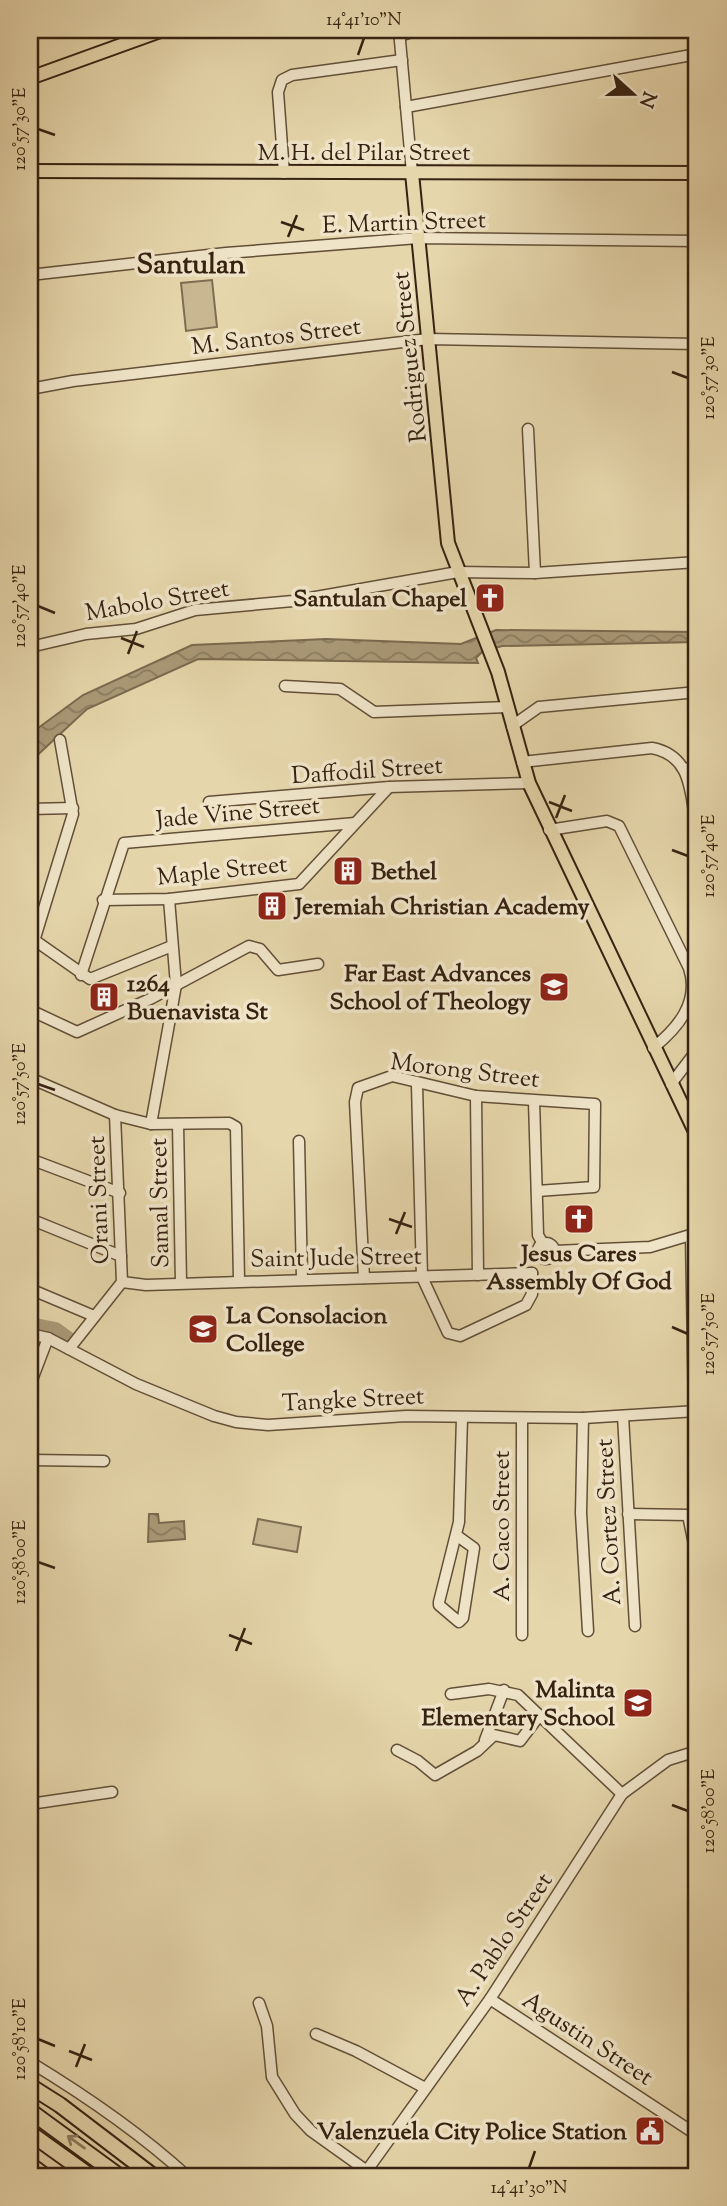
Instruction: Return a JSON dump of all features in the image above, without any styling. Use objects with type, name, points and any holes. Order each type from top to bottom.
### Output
[{"type":"highway","points":[[30,2086],[60,2105],[153,2176]]},
{"type":"highway","points":[[30,2111],[120,2176]]},
{"type":"highway","points":[[30,2133],[90,2176]]},
{"type":"highway","points":[[30,2165],[45,2176]]},
{"type":"main road","points":[[30,78],[163,30]]},
{"type":"main road","name":"M. H. del Pilar Street","points":[[30,171],[697,173]]},
{"type":"main road","name":"Rodriguez Street","points":[[412,173],[448,544],[479,617],[498,672],[529,783],[549,830],[697,1136]]},
{"type":"street","points":[[399,33],[418,30]]},
{"type":"street","name":"Rodriguez Street","points":[[399,33],[412,173]]},
{"type":"street","points":[[406,107],[697,54]]},
{"type":"street","points":[[284,173],[278,92],[282,80],[292,75],[402,60]]},
{"type":"street","name":"E. Martin Street","points":[[30,275],[226,253],[418,238],[697,241]]},
{"type":"street","name":"M. Santos Street","points":[[30,389],[73,381],[428,339],[697,344]]},
{"type":"street","points":[[528,429],[535,573]]},
{"type":"street","name":"Mabolo Street","points":[[30,647],[86,634],[136,629],[195,610],[293,601],[458,572],[535,573],[697,562]]},
{"type":"street","points":[[285,686],[340,689],[374,712],[508,708]]},
{"type":"street","points":[[512,726],[539,707],[697,692]]},
{"type":"street","points":[[60,740],[73,808],[32,939],[80,975],[98,978],[172,946]]},
{"type":"street","points":[[522,762],[652,748],[674,755],[685,769],[697,830]]},
{"type":"street","points":[[685,769],[697,766]]},
{"type":"street","name":"Daffodil Street","points":[[209,802],[389,787],[529,783]]},
{"type":"street","name":"Maple Street","points":[[103,900],[169,899],[299,884],[389,787]]},
{"type":"street","points":[[30,808],[73,808]]},
{"type":"street","points":[[549,830],[607,821],[619,826],[689,968],[693,984],[688,1008],[669,1035],[653,1048]]},
{"type":"street","name":"Jade Vine Street","points":[[103,900],[124,843],[355,823]]},
{"type":"street","points":[[151,1124],[176,985],[169,899]]},
{"type":"street","points":[[80,975],[103,900]]},
{"type":"street","points":[[30,1010],[77,1032],[176,985],[249,946],[260,949],[278,970],[318,964]]},
{"type":"street","points":[[671,1084],[697,1050]]},
{"type":"street","name":"Morong Street","points":[[364,1278],[355,1102],[358,1087],[392,1076],[416,1084],[476,1096],[534,1101],[589,1101],[597,1109],[594,1186],[537,1191]]},
{"type":"street","points":[[30,1078],[115,1115],[151,1124],[229,1123],[236,1127],[239,1280]]},
{"type":"street","points":[[416,1084],[422,1277],[447,1333],[460,1336],[526,1305],[532,1297],[532,1273],[542,1258]]},
{"type":"street","points":[[476,1096],[478,1275]]},
{"type":"street","points":[[534,1101],[538,1236],[543,1244]]},
{"type":"street","name":"Orani Street","points":[[69,1349],[122,1282],[115,1115]]},
{"type":"street","name":"Samal Street","points":[[178,1124],[181,1282]]},
{"type":"street","points":[[299,1141],[302,1279]]},
{"type":"street","points":[[30,1159],[120,1194]]},
{"type":"street","points":[[30,1219],[121,1256]]},
{"type":"street","points":[[554,1251],[650,1247],[694,1234],[695,1411]]},
{"type":"street","points":[[543,1244],[551,1244],[554,1251]]},
{"type":"street","points":[[542,1258],[538,1251],[543,1244]]},
{"type":"street","points":[[542,1258],[550,1258],[554,1251]]},
{"type":"street","name":"Saint Jude Street","points":[[122,1282],[146,1285],[239,1280],[532,1273]]},
{"type":"street","points":[[30,1289],[94,1316]]},
{"type":"street","name":"Tangke Street","points":[[30,1334],[48,1338],[136,1384],[214,1416],[236,1422],[268,1425],[405,1416],[583,1418],[695,1411]]},
{"type":"street","points":[[30,1385],[48,1338]]},
{"type":"street","name":"A. Cortez Street","points":[[624,1416],[635,1626]]},
{"type":"street","points":[[456,1535],[474,1548],[461,1621],[442,1609],[439,1602],[459,1522],[462,1418]]},
{"type":"street","name":"A. Caco Street","points":[[522,1418],[522,1635]]},
{"type":"street","points":[[583,1418],[581,1513],[588,1631]]},
{"type":"street","points":[[30,1460],[104,1461]]},
{"type":"street","points":[[628,1514],[688,1516],[697,1559]]},
{"type":"street","points":[[397,1750],[418,1761],[434,1776],[477,1751],[485,1740],[504,1690]]},
{"type":"street","points":[[451,1694],[504,1690],[518,1695],[622,1794]]},
{"type":"street","points":[[485,1740],[494,1735],[520,1741],[539,1716]]},
{"type":"street","name":"A. Pablo Street","points":[[365,2174],[490,1999],[622,1794],[668,1760],[697,1751]]},
{"type":"street","points":[[30,1804],[112,1792]]},
{"type":"street","name":"Agustin Street","points":[[490,1999],[697,2135]]},
{"type":"street","points":[[259,2003],[267,2026],[272,2077],[295,2114],[311,2131],[365,2174]]},
{"type":"street","points":[[316,2034],[356,2051],[425,2088]]},
{"type":"street","points":[[30,2062],[102,2107],[151,2143],[187,2176]]},
{"type":"shaded area","points":[[212,280],[217,327],[186,331],[181,283]]},
{"type":"shaded area","points":[[258,1519],[301,1527],[297,1552],[253,1544]]},
{"type":"water","points":[[496,630],[697,632],[697,642],[502,646],[482,652],[476,658],[478,663],[198,659],[87,709],[30,762],[30,734],[83,695],[192,645],[326,639],[461,644]]},
{"type":"water","points":[[149,1514],[158,1514],[159,1523],[184,1521],[185,1539],[148,1542]]},
{"type":"waterway","points":[[30,1326],[55,1331],[70,1342]]},
{"type":"place","name":"Santulan Chapel","points":[[490,598]]},
{"type":"place","name":"Bethel","points":[[348,871]]},
{"type":"place","name":"Jeremiah Christian Academy","points":[[272,906]]},
{"type":"place","name":"Far East Advances School of Theology","points":[[554,987]]},
{"type":"place","name":"1264 Buenavista St","points":[[104,997]]},
{"type":"place","name":"Jesus Cares Assembly Of God","points":[[579,1219]]},
{"type":"place","name":"La Consolacion College","points":[[203,1329]]},
{"type":"place","name":"Malinta Elementary School","points":[[638,1703]]},
{"type":"place","name":"Valenzuela City Police Station","points":[[650,2131]]},
{"type":"district","name":"Santulan","points":[[191,263]]}]
